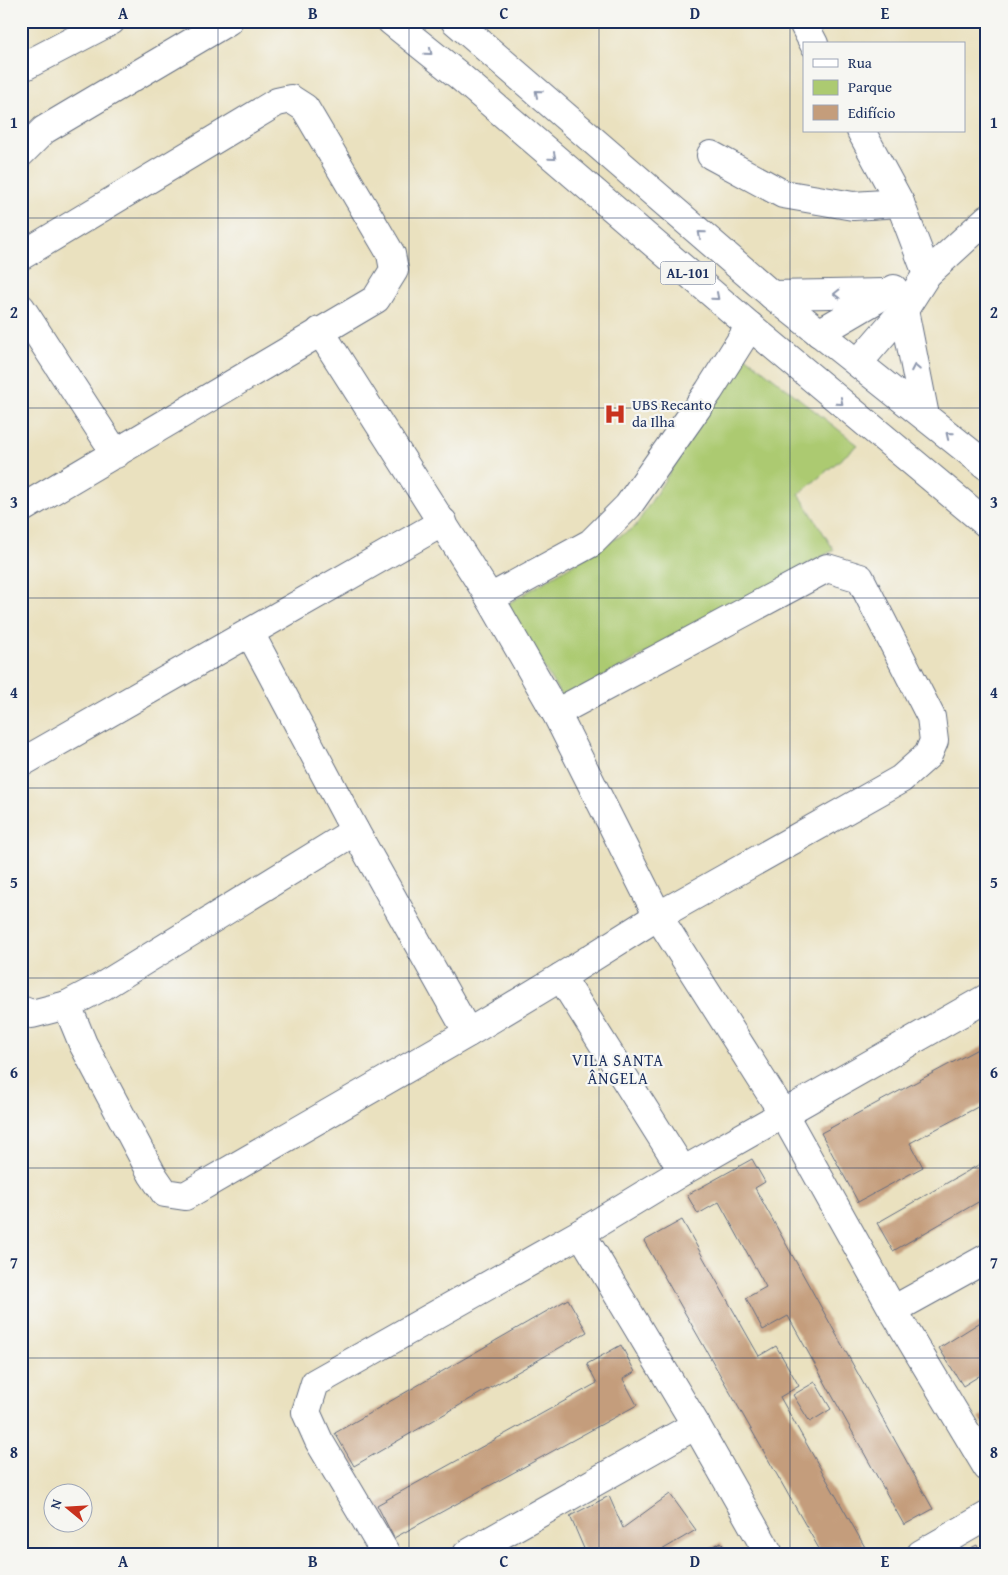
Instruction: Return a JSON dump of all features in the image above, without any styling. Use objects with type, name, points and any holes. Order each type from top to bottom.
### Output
[{"type":"main road","points":[[21,68],[111,21]]},
{"type":"main road","points":[[21,153],[44,130],[228,21]]},
{"type":"main road","name":"AL-101","points":[[391,21],[464,80],[750,326],[987,524]]},
{"type":"main road","name":"AL-101","points":[[455,21],[772,296],[987,466]]},
{"type":"main road","points":[[802,21],[813,42]]},
{"type":"main road","points":[[21,256],[277,102],[291,99],[305,108],[391,254],[394,270],[376,299],[21,510]]},
{"type":"main road","points":[[862,132],[900,203],[927,274]]},
{"type":"main road","points":[[710,155],[783,194],[853,206],[900,203]]},
{"type":"main road","points":[[858,363],[895,302],[987,219]]},
{"type":"main road","points":[[772,296],[895,302]]},
{"type":"main road","points":[[819,332],[895,302]]},
{"type":"main road","points":[[895,302],[924,416]]},
{"type":"main road","points":[[21,308],[116,454]]},
{"type":"main road","points":[[490,598],[591,543],[628,506],[709,391],[750,326]]},
{"type":"main road","points":[[320,332],[490,598],[556,713],[658,916],[783,1113],[894,1310],[987,1467]]},
{"type":"main road","points":[[21,763],[442,522]]},
{"type":"main road","points":[[67,1005],[83,1044],[152,1174],[165,1192],[185,1196],[561,977],[658,916],[901,779],[928,755],[934,741],[931,717],[860,578],[827,568],[556,713]]},
{"type":"main road","points":[[250,633],[355,831],[468,1032]]},
{"type":"main road","points":[[21,1010],[32,1014],[67,1005],[103,986],[355,831]]},
{"type":"main road","points":[[561,977],[683,1171]]},
{"type":"main road","points":[[386,1554],[319,1441],[306,1412],[315,1383],[581,1232],[783,1113],[987,998]]},
{"type":"main road","points":[[581,1232],[696,1425],[769,1554]]},
{"type":"main road","points":[[894,1310],[987,1258]]},
{"type":"main road","points":[[467,1554],[696,1425]]},
{"type":"main road","points":[[921,1554],[987,1516]]},
{"type":"green space","points":[[744,355],[858,445],[799,494],[834,550],[563,699],[506,605],[635,527]]},
{"type":"building","points":[[987,1044],[987,1102],[910,1143],[923,1167],[858,1202],[821,1133]]},
{"type":"building","points":[[752,1159],[765,1182],[755,1188],[933,1509],[904,1525],[788,1316],[763,1330],[746,1298],[766,1287],[719,1202],[698,1214],[687,1195]]},
{"type":"building","points":[[987,1160],[987,1197],[893,1251],[877,1223]]},
{"type":"building","points":[[682,1220],[759,1356],[776,1346],[799,1386],[780,1397],[866,1549],[859,1554],[822,1554],[644,1241]]},
{"type":"building","points":[[568,1299],[587,1332],[354,1466],[335,1433]]},
{"type":"building","points":[[987,1318],[987,1371],[963,1386],[939,1348]]},
{"type":"building","points":[[621,1345],[635,1372],[623,1379],[637,1405],[394,1538],[377,1505],[597,1383],[587,1364]]},
{"type":"building","points":[[815,1382],[831,1409],[810,1422],[793,1395]]},
{"type":"building","points":[[987,1413],[987,1430],[979,1417]]},
{"type":"building","points":[[670,1494],[696,1530],[655,1554],[580,1554],[585,1551],[570,1516],[609,1496],[623,1528]]},
{"type":"building","points":[[721,1542],[728,1554],[701,1554]]},
{"type":"building","points":[[977,1545],[981,1554],[958,1554]]},
{"type":"place","name":"UBS Recanto da Ilha","points":[[615,414]]},
{"type":"district","name":"VILA SANTA ÂNGELA","points":[[618,1069]]}]
